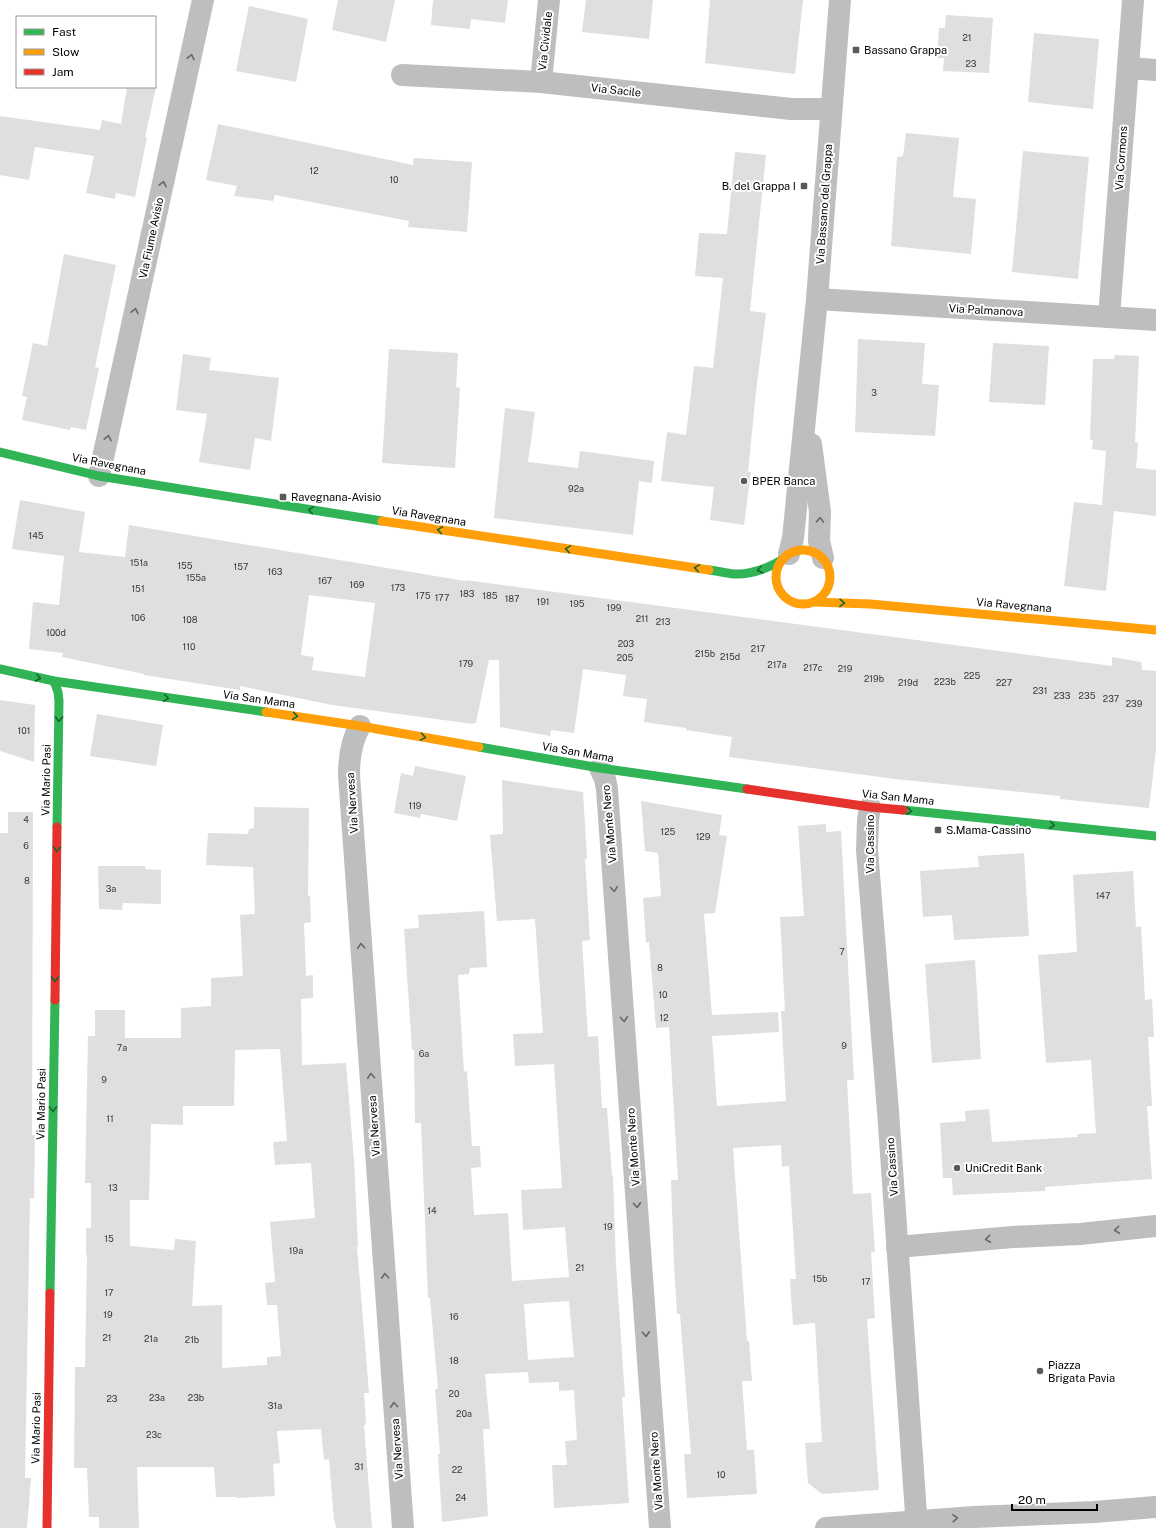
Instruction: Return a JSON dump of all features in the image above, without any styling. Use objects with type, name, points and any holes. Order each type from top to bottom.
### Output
[{"type":"street","name":"Via Fiume Avisio","points":[[99,476],[203,0]]},
{"type":"street","name":"Via Cividale","points":[[541,82],[549,0]]},
{"type":"street","name":"Via Bassano del Grappa","points":[[786,557],[793,538],[817,299],[840,0]]},
{"type":"street","name":"Via Cormons","points":[[1109,317],[1134,0]]},
{"type":"street","points":[[1128,68],[1156,70]]},
{"type":"street","name":"Via Sacile","points":[[402,75],[541,82],[791,109],[831,109]]},
{"type":"street","name":"Via Palmanova","points":[[817,299],[1156,320]]},
{"type":"street","name":"Via Bassano del Grappa","points":[[806,409],[820,512],[819,541],[826,566]]},
{"type":"street","name":"Via Ravegnana","points":[[0,452],[99,476],[262,503],[735,574],[759,571],[771,567],[786,557]]},
{"type":"street","points":[[826,566],[827,590],[814,602],[806,604],[789,600],[778,586],[778,568],[786,557],[798,550],[807,550],[815,553],[826,566],[840,583]]},
{"type":"street","name":"Via Ravegnana","points":[[856,596],[870,604]]},
{"type":"street","name":"Via Ravegnana","points":[[814,602],[870,604],[1156,630]]},
{"type":"street","name":"Via San Mama","points":[[0,669],[54,681],[360,726],[600,768],[870,807],[1155,837]]},
{"type":"street","name":"Via Mario Pasi","points":[[47,1528],[59,701],[58,692],[54,681]]},
{"type":"street","name":"Via Nervesa","points":[[360,726],[352,743],[349,775],[403,1528]]},
{"type":"street","name":"Via Monte Nero","points":[[600,768],[605,779],[607,789],[660,1528]]},
{"type":"street","name":"Via Cassino","points":[[870,807],[867,850],[888,1111],[917,1524]]},
{"type":"street","points":[[897,1247],[1013,1237],[1080,1234],[1156,1226]]},
{"type":"street","points":[[826,1528],[917,1524],[974,1517],[1094,1512],[1156,1507]]},
{"type":"building","points":[[338,0],[395,0],[386,42],[332,30]]},
{"type":"building","points":[[433,0],[508,0],[505,23],[471,19],[470,29],[431,25]]},
{"type":"building","points":[[586,0],[653,0],[649,39],[582,32]]},
{"type":"building","points":[[710,0],[803,0],[795,74],[705,63]]},
{"type":"building","points":[[249,6],[308,19],[296,82],[236,71]]},
{"type":"building","points":[[946,15],[993,18],[989,73],[943,71],[944,58],[937,58],[939,28],[945,28]]},
{"type":"building","points":[[1034,33],[1099,39],[1093,109],[1028,102]]},
{"type":"building","points":[[127,88],[156,88],[145,137],[147,137],[135,197],[116,193],[115,199],[86,193],[94,156],[35,147],[29,180],[0,175],[0,116],[100,130],[102,120],[121,124]]},
{"type":"building","points":[[218,124],[413,165],[414,158],[472,162],[467,232],[408,227],[409,221],[275,195],[273,201],[234,196],[237,186],[206,180]]},
{"type":"building","points":[[906,133],[959,138],[953,197],[976,199],[971,254],[891,246],[897,157],[903,156]]},
{"type":"building","points":[[1023,151],[1089,157],[1078,279],[1012,272]]},
{"type":"building","points":[[735,152],[766,155],[750,311],[766,313],[756,392],[748,472],[751,472],[744,525],[710,520],[714,487],[661,481],[667,432],[686,435],[694,366],[713,368],[723,278],[695,276],[699,233],[727,234]]},
{"type":"building","points":[[64,254],[116,265],[95,367],[99,368],[86,430],[71,427],[70,430],[22,420],[27,397],[22,396],[33,343],[47,346]]},
{"type":"building","points":[[858,339],[925,343],[922,384],[939,385],[935,436],[855,432]]},
{"type":"building","points":[[993,343],[1049,346],[1045,405],[989,402]]},
{"type":"building","points":[[389,349],[458,353],[456,387],[460,388],[455,468],[382,463]]},
{"type":"building","points":[[183,354],[211,358],[209,370],[279,378],[271,441],[255,438],[250,470],[199,462],[207,414],[176,410]]},
{"type":"building","points":[[1115,355],[1139,356],[1135,442],[1138,443],[1136,468],[1156,470],[1156,516],[1114,511],[1106,591],[1064,586],[1074,502],[1102,505],[1106,451],[1092,449],[1093,440],[1090,440],[1093,359],[1114,359]]},
{"type":"building","points":[[505,408],[535,412],[528,462],[578,468],[580,451],[654,461],[652,483],[639,481],[633,535],[494,518]]},
{"type":"building","points":[[20,500],[85,512],[79,552],[125,557],[129,525],[465,581],[1112,666],[1112,657],[1141,662],[1142,670],[1156,671],[1156,750],[1149,808],[1060,799],[1060,796],[895,779],[729,757],[732,737],[644,722],[647,699],[623,696],[626,675],[583,669],[574,733],[551,730],[550,736],[500,727],[499,660],[489,660],[476,723],[473,724],[332,705],[240,686],[240,690],[144,675],[62,657],[63,653],[29,649],[33,602],[59,605],[64,556],[12,549]],"holes":[[[309,595],[375,603],[365,677],[312,670],[314,657],[301,655]]]},
{"type":"building","points":[[0,700],[35,705],[34,762],[0,751]]},
{"type":"building","points":[[97,714],[163,725],[156,766],[90,756]]},
{"type":"building","points":[[415,766],[466,776],[457,821],[421,814],[420,818],[394,813],[401,773],[413,776]]},
{"type":"building","points":[[502,780],[583,792],[590,940],[582,941],[588,1037],[598,1036],[602,1108],[607,1108],[613,1176],[616,1264],[625,1397],[622,1397],[629,1503],[554,1508],[552,1465],[567,1465],[565,1441],[577,1440],[574,1390],[559,1391],[559,1382],[529,1383],[528,1372],[485,1374],[490,1429],[483,1429],[488,1516],[442,1522],[438,1454],[440,1454],[435,1389],[438,1389],[430,1298],[428,1298],[421,1123],[415,1123],[414,1050],[412,1050],[404,929],[419,928],[418,915],[484,911],[487,967],[470,968],[469,974],[458,975],[464,1072],[467,1071],[472,1146],[480,1146],[481,1167],[471,1168],[474,1215],[508,1213],[512,1281],[569,1277],[565,1227],[523,1230],[521,1190],[562,1188],[554,1064],[515,1066],[513,1034],[543,1033],[535,919],[497,921],[490,835],[503,834]],"holes":[[[569,1301],[574,1357],[528,1360],[524,1304]]]},
{"type":"building","points":[[641,801],[722,815],[719,835],[727,836],[715,913],[704,914],[712,1015],[778,1012],[779,1032],[712,1036],[717,1106],[786,1101],[781,1011],[785,1011],[780,917],[804,916],[798,826],[826,824],[826,832],[841,831],[854,1080],[847,1080],[853,1194],[871,1193],[875,1252],[871,1252],[875,1318],[867,1319],[879,1490],[822,1494],[808,1483],[805,1443],[822,1442],[815,1323],[793,1325],[790,1279],[796,1279],[789,1166],[782,1167],[781,1145],[733,1148],[747,1341],[749,1341],[752,1381],[742,1381],[747,1450],[754,1450],[757,1494],[687,1498],[684,1454],[691,1454],[680,1314],[677,1314],[674,1265],[671,1180],[678,1180],[669,1027],[656,1028],[649,942],[646,943],[643,898],[661,896],[658,853],[645,851]]},
{"type":"building","points":[[254,807],[309,808],[308,896],[310,896],[311,922],[304,923],[306,976],[313,975],[313,998],[301,999],[302,1065],[346,1063],[354,1161],[357,1246],[369,1393],[364,1393],[366,1425],[364,1425],[372,1528],[336,1528],[334,1521],[329,1459],[324,1460],[321,1429],[277,1431],[280,1463],[273,1464],[275,1496],[237,1498],[216,1497],[214,1467],[137,1467],[139,1528],[99,1528],[99,1517],[89,1517],[87,1468],[74,1468],[75,1367],[85,1367],[86,1228],[91,1228],[91,1183],[85,1183],[88,1036],[95,1036],[95,1010],[125,1010],[125,1038],[181,1038],[181,1008],[211,1006],[211,978],[243,976],[240,915],[255,914],[253,867],[206,865],[208,833],[248,834],[249,829],[254,828]],"holes":[[[280,1049],[287,1141],[273,1142],[275,1165],[311,1163],[315,1218],[270,1222],[275,1282],[265,1283],[267,1305],[277,1305],[281,1356],[267,1357],[267,1365],[222,1368],[222,1305],[192,1306],[196,1241],[175,1239],[174,1250],[130,1246],[130,1200],[149,1200],[151,1124],[183,1125],[183,1106],[234,1106],[235,1050]]]},
{"type":"building","points":[[8,812],[33,812],[32,1135],[35,1135],[34,1198],[30,1198],[25,1478],[31,1478],[27,1528],[0,1528],[0,833],[8,833]]},
{"type":"building","points":[[1024,853],[1029,936],[954,940],[952,915],[923,917],[920,871],[979,867],[978,856]]},
{"type":"building","points":[[98,866],[145,866],[145,869],[161,870],[161,904],[123,903],[122,910],[99,909]]},
{"type":"building","points":[[1133,871],[1136,927],[1141,926],[1145,1000],[1152,999],[1154,1037],[1148,1037],[1152,1106],[1147,1106],[1152,1179],[1045,1187],[1045,1191],[953,1195],[952,1178],[943,1178],[940,1123],[966,1121],[965,1111],[989,1109],[992,1142],[1078,1137],[1077,1134],[1096,1133],[1091,1060],[1046,1063],[1038,955],[1077,952],[1073,875]]},
{"type":"building","points":[[975,960],[981,1059],[932,1063],[925,964]]},
{"type":"traffic: fast","points":[[0,452],[99,476],[382,521]]},
{"type":"traffic: fast","points":[[709,570],[740,574],[753,572],[771,566],[782,560]]},
{"type":"traffic: fast","points":[[0,669],[54,681],[266,712]]},
{"type":"traffic: fast","points":[[54,681],[58,692],[59,701],[57,827]]},
{"type":"traffic: fast","points":[[479,747],[600,768],[747,789]]},
{"type":"traffic: fast","points":[[903,810],[1156,836]]},
{"type":"traffic: fast","points":[[50,1293],[55,1000]]},
{"type":"traffic: slow","points":[[382,521],[709,570]]},
{"type":"traffic: slow","points":[[803,550],[813,552],[822,558],[828,567],[830,577],[828,587],[822,596],[813,602],[803,604],[793,602],[784,596],[778,587],[776,577],[778,567],[784,558],[793,552],[803,550]]},
{"type":"traffic: slow","points":[[814,602],[870,604],[1156,630]]},
{"type":"traffic: slow","points":[[266,712],[360,726],[479,747]]},
{"type":"traffic: jam","points":[[747,789],[870,807],[903,810]]},
{"type":"traffic: jam","points":[[55,1000],[57,827]]},
{"type":"traffic: jam","points":[[47,1528],[50,1293]]},
{"type":"place","name":"Bassano Grappa","points":[[856,50]]},
{"type":"place","name":"B. del Grappa I","points":[[804,186]]},
{"type":"place","name":"BPER Banca","points":[[744,481]]},
{"type":"place","name":"Ravegnana-Avisio","points":[[283,497]]},
{"type":"place","name":"S.Mama-Cassino","points":[[938,830]]},
{"type":"place","name":"UniCredit Bank","points":[[957,1168]]},
{"type":"place","name":"Piazza Brigata Pavia","points":[[1040,1371]]}]
